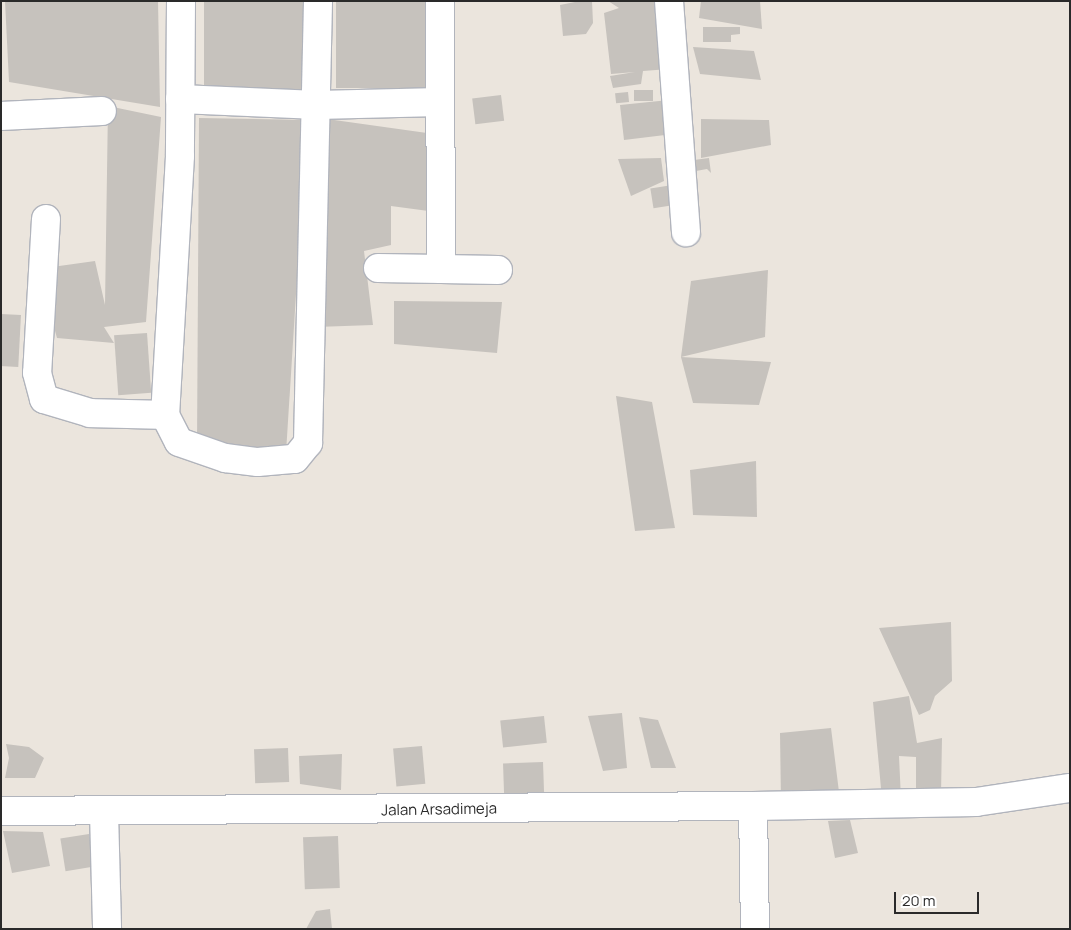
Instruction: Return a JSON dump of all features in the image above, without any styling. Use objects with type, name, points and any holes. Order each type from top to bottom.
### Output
[{"type":"street","points":[[180,1],[180,99],[165,415],[179,442],[225,458],[291,460],[307,449],[317,105],[318,1]]},
{"type":"street","points":[[440,1],[441,269]]},
{"type":"street","points":[[669,1],[686,232]]},
{"type":"street","points":[[180,99],[317,105],[440,102]]},
{"type":"street","points":[[1,116],[102,111]]},
{"type":"street","points":[[46,219],[37,372],[44,399],[90,413],[165,415]]},
{"type":"street","points":[[378,268],[498,270]]},
{"type":"street","name":"Jalan Arsadimeja","points":[[1,811],[104,812],[754,806],[976,802],[1070,788]]},
{"type":"street","points":[[754,806],[755,929]]},
{"type":"street","points":[[104,812],[107,929]]},
{"type":"building","points":[[5,1],[158,1],[160,107],[9,82]]},
{"type":"building","points":[[204,1],[310,1],[310,94],[204,94]]},
{"type":"building","points":[[336,1],[429,1],[429,88],[336,88]]},
{"type":"building","points":[[592,1],[593,23],[586,34],[563,36],[560,5]]},
{"type":"building","points":[[608,1],[664,1],[669,69],[643,71],[641,84],[613,88],[610,76],[635,72],[611,74],[604,13],[619,8]]},
{"type":"building","points":[[701,1],[760,1],[762,29],[699,18]]},
{"type":"building","points":[[703,27],[740,27],[740,34],[731,35],[731,42],[703,42]]},
{"type":"building","points":[[693,47],[754,51],[761,80],[700,74]]},
{"type":"building","points":[[634,90],[653,90],[653,101],[634,101]]},
{"type":"building","points":[[628,92],[629,102],[616,103],[615,93]]},
{"type":"building","points":[[501,95],[504,121],[475,124],[472,99]]},
{"type":"building","points":[[669,100],[671,116],[665,135],[624,140],[620,105]]},
{"type":"building","points":[[108,106],[161,117],[146,322],[104,327],[114,343],[57,338],[50,313],[52,267],[95,261],[105,305]]},
{"type":"building","points":[[199,118],[307,120],[286,453],[197,445]]},
{"type":"building","points":[[327,119],[427,133],[436,212],[391,206],[391,245],[364,251],[373,325],[316,327]]},
{"type":"building","points":[[701,119],[769,120],[771,145],[701,158]]},
{"type":"building","points":[[661,158],[664,181],[631,196],[618,159]]},
{"type":"building","points":[[709,158],[711,173],[707,169],[696,171],[694,160]]},
{"type":"building","points":[[679,184],[682,204],[653,208],[650,189]]},
{"type":"building","points":[[768,270],[765,337],[681,357],[691,281]]},
{"type":"building","points":[[394,301],[502,302],[497,353],[394,344]]},
{"type":"building","points":[[1,314],[21,315],[18,367],[1,366]]},
{"type":"building","points":[[147,333],[151,393],[118,395],[114,335]]},
{"type":"building","points":[[681,357],[771,362],[759,405],[693,403]]},
{"type":"building","points":[[616,396],[652,402],[675,528],[635,531]]},
{"type":"building","points":[[756,461],[757,517],[693,515],[690,470]]},
{"type":"building","points":[[951,622],[952,681],[935,696],[930,710],[919,715],[879,628]]},
{"type":"building","points":[[909,696],[917,743],[942,738],[941,795],[916,799],[916,757],[899,756],[901,799],[882,799],[873,702]]},
{"type":"building","points":[[622,713],[627,768],[603,771],[588,716]]},
{"type":"building","points":[[544,716],[547,743],[503,747],[500,721]]},
{"type":"building","points":[[639,717],[658,720],[676,768],[651,768]]},
{"type":"building","points":[[831,728],[840,800],[781,802],[780,733]]},
{"type":"building","points":[[6,744],[29,747],[44,758],[35,778],[5,778],[9,758]]},
{"type":"building","points":[[422,746],[425,784],[396,786],[393,749]]},
{"type":"building","points":[[288,748],[289,782],[255,783],[254,749]]},
{"type":"building","points":[[342,754],[341,790],[300,784],[299,756]]},
{"type":"building","points":[[543,762],[544,795],[504,796],[503,763]]},
{"type":"building","points":[[850,820],[858,853],[835,858],[828,821]]},
{"type":"building","points":[[3,831],[43,832],[50,866],[12,873]]},
{"type":"building","points":[[89,834],[94,867],[66,871],[60,839]]},
{"type":"building","points":[[338,836],[340,888],[305,889],[303,837]]},
{"type":"building","points":[[330,909],[332,929],[306,929],[316,911]]}]
